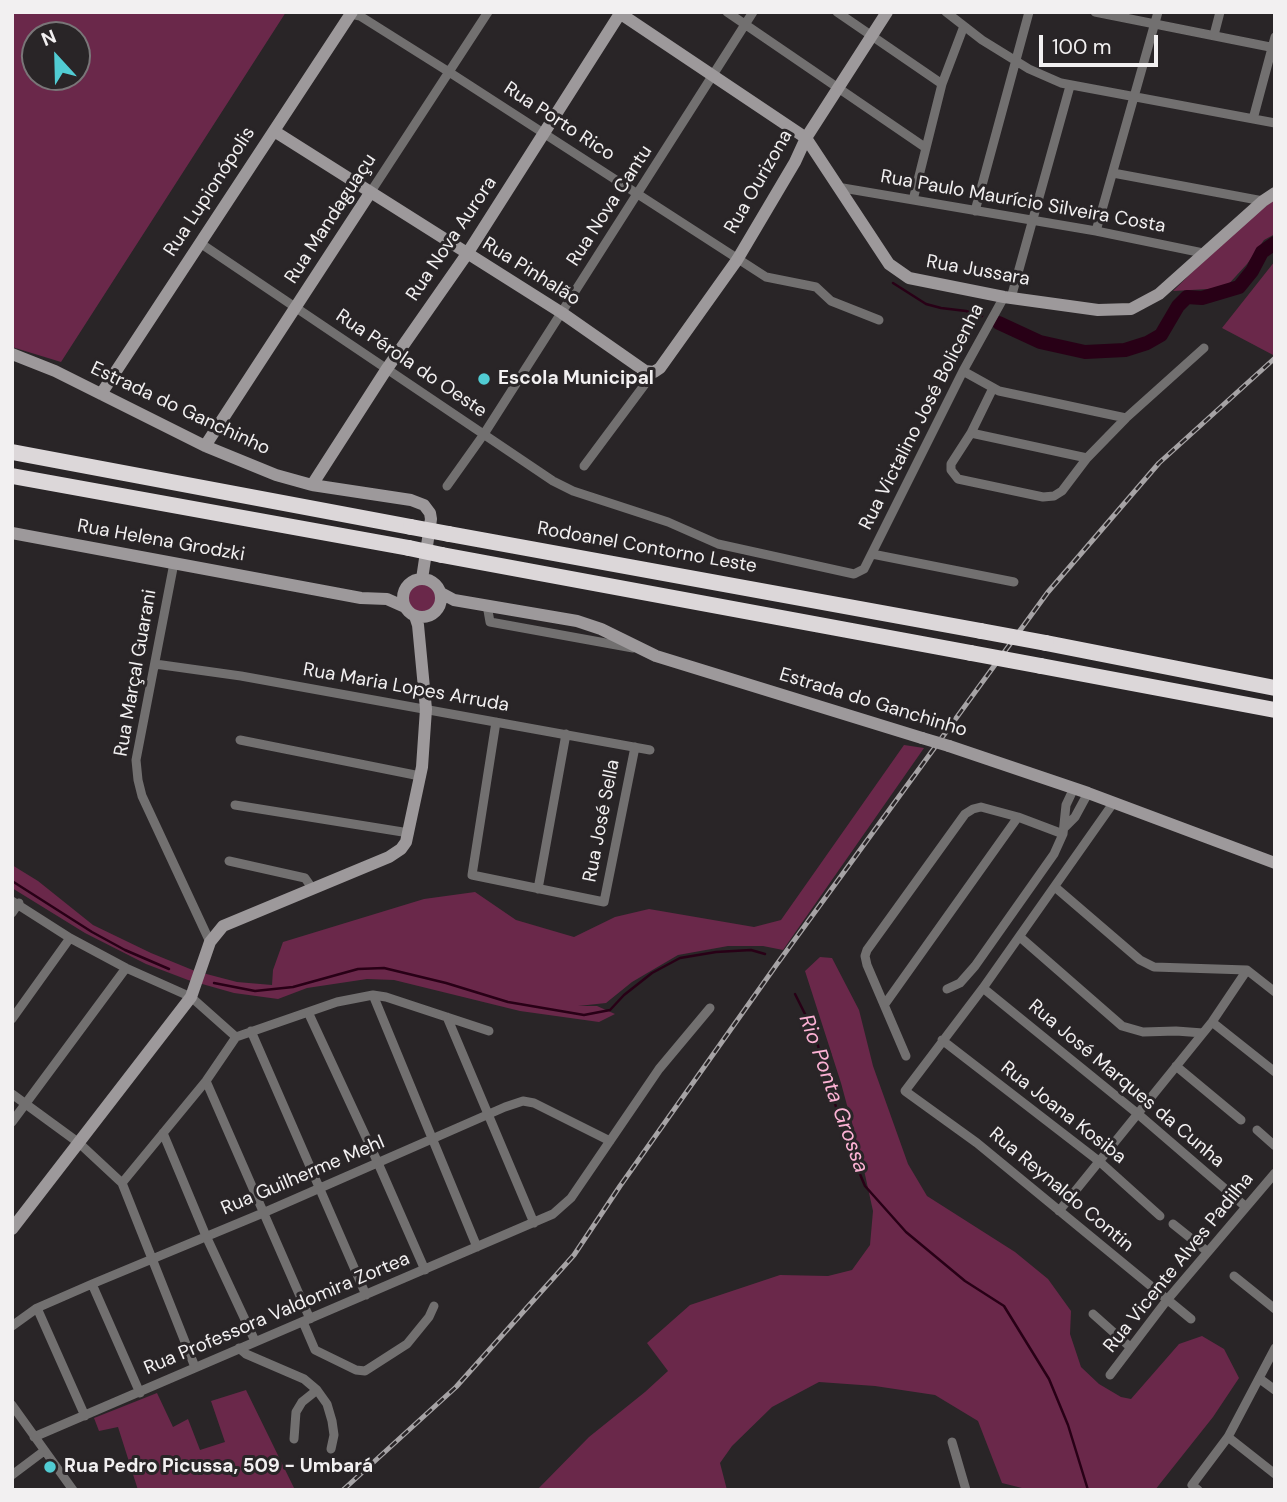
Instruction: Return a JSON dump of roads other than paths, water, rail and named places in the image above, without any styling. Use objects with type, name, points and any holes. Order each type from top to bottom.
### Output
[{"type":"highway","name":"Rodoanel Contorno Leste","points":[[12,452],[1046,643],[1275,688]]},
{"type":"highway","points":[[12,476],[1275,710]]},
{"type":"street","name":"Rua Mandaguaçu","points":[[205,446],[488,12]]},
{"type":"street","points":[[727,12],[926,148]]},
{"type":"street","name":"Rua Nova Cantu","points":[[447,486],[484,434],[753,12]]},
{"type":"street","points":[[837,12],[942,84]]},
{"type":"street","name":"Rua Ourizona","points":[[657,370],[737,260],[795,162],[806,138],[887,12]]},
{"type":"street","points":[[946,12],[1029,69],[1070,86],[1275,123]]},
{"type":"street","points":[[975,211],[1029,12]]},
{"type":"street","points":[[1095,12],[1273,48]]},
{"type":"street","points":[[1097,231],[1158,12]]},
{"type":"street","points":[[1214,35],[1220,12]]},
{"type":"street","name":"Rua Porto Rico","points":[[355,13],[766,277],[816,287],[831,301],[879,320]]},
{"type":"street","name":"Rua Lupionópolis","points":[[101,394],[355,13]]},
{"type":"street","name":"Rua Jussara","points":[[619,13],[806,138],[889,264],[909,278],[1008,297],[1098,310],[1131,309],[1159,294],[1263,201],[1275,194]]},
{"type":"street","name":"Rua Nova Aurora","points":[[312,485],[386,370],[467,254],[619,13]]},
{"type":"street","points":[[913,200],[942,84],[964,26]]},
{"type":"street","points":[[1253,119],[1275,37]]},
{"type":"street","name":"Rua Victalino José Bolicenha","points":[[872,554],[963,371],[1008,297],[1034,221],[1070,86]]},
{"type":"street","name":"Rua Pinhalão","points":[[274,131],[562,313],[645,371],[657,370]]},
{"type":"street","points":[[1113,173],[1263,201]]},
{"type":"street","name":"Rua Paulo Maurício Silveira Costa","points":[[837,187],[1097,231],[1203,253]]},
{"type":"street","name":"Rua Pérola do Oeste","points":[[200,243],[386,370],[553,481],[573,491],[668,522],[719,544],[854,574],[864,569],[872,554]]},
{"type":"street","points":[[993,388],[971,433],[951,464],[951,470],[958,479],[1043,497],[1054,496],[1062,491],[1087,458],[1126,418],[1203,348]]},
{"type":"street","name":"Estrada do Ganchinho","points":[[12,354],[47,367],[205,446],[266,471],[312,485],[411,500],[424,505],[431,519],[422,579]]},
{"type":"street","points":[[584,466],[657,370]]},
{"type":"street","points":[[963,371],[993,388],[1126,418]]},
{"type":"street","points":[[971,433],[1087,458]]},
{"type":"street","name":"Rua Helena Grodzki","points":[[12,533],[361,598],[387,599],[415,616]]},
{"type":"street","points":[[872,554],[1014,582]]},
{"type":"street","name":"Rua Marçal Guarani","points":[[174,563],[136,760],[142,796],[210,942]]},
{"type":"street","points":[[12,1228],[191,997],[210,942],[223,926],[388,857],[401,849],[406,842],[420,776],[426,709],[415,616],[405,590],[412,582],[422,579],[435,583],[441,599],[433,614],[415,616]]},
{"type":"street","name":"Rua Helena Grodzki","points":[[304,587],[387,592],[405,590]]},
{"type":"street","name":"Estrada do Ganchinho","points":[[441,599],[577,621],[601,629],[641,650],[949,746],[1114,802],[1275,863]]},
{"type":"street","name":"Rua Maria Lopes Arruda","points":[[155,664],[242,676],[650,750]]},
{"type":"street","points":[[496,722],[472,875],[538,889],[566,734]]},
{"type":"street","points":[[240,740],[420,776]]},
{"type":"street","name":"Rua José Sella","points":[[538,889],[604,902],[635,747]]},
{"type":"street","points":[[1064,830],[1065,813],[1074,788]]},
{"type":"street","points":[[947,989],[960,983],[975,966],[1054,854],[1064,830],[1075,817],[1088,793]]},
{"type":"street","points":[[942,1040],[1020,937],[1114,802]]},
{"type":"street","points":[[235,805],[409,833]]},
{"type":"street","points":[[906,1056],[867,965],[867,950],[965,814],[981,807],[1064,830]]},
{"type":"street","points":[[1065,813],[1073,813],[1075,817]]},
{"type":"street","points":[[885,1004],[1018,817]]},
{"type":"street","points":[[229,861],[305,878],[312,888]]},
{"type":"street","points":[[1055,887],[1140,960],[1154,967],[1247,970],[1275,992]]},
{"type":"street","points":[[12,913],[16,902],[70,938],[126,968],[191,997],[236,1037]]},
{"type":"street","points":[[1020,937],[1122,1026],[1143,1032],[1203,1033]]},
{"type":"street","points":[[12,1019],[70,938]]},
{"type":"street","points":[[12,1122],[126,968]]},
{"type":"street","points":[[1059,1212],[1212,1022],[1247,970]]},
{"type":"street","name":"Rua José Marques da Cunha","points":[[983,988],[1138,1114],[1246,1207]]},
{"type":"street","points":[[373,995],[477,1247]]},
{"type":"street","points":[[122,1183],[206,1081],[236,1037],[337,1002],[373,995],[489,1031]]},
{"type":"street","name":"Rua Professora Valdomira Zortea","points":[[34,1437],[553,1214],[571,1198],[659,1069],[710,1008]]},
{"type":"street","points":[[308,1012],[425,1269]]},
{"type":"street","points":[[447,1017],[534,1223]]},
{"type":"street","points":[[1212,1022],[1275,1072]]},
{"type":"street","points":[[251,1031],[366,1295]]},
{"type":"street","name":"Rua Reynaldo Contin","points":[[942,1040],[905,1091],[977,1143],[1191,1319]]},
{"type":"street","name":"Rua Joana Kosiba","points":[[942,1040],[1100,1162],[1160,1216]]},
{"type":"street","points":[[1177,1066],[1241,1121]]},
{"type":"street","points":[[206,1081],[306,1320],[315,1350],[356,1370],[365,1371],[407,1344],[429,1317],[434,1306]]},
{"type":"street","points":[[12,1094],[79,1143],[122,1183],[195,1367]]},
{"type":"street","name":"Rua Guilherme Mehl","points":[[12,1326],[37,1308],[151,1258],[321,1188],[489,1114],[528,1101],[610,1141]]},
{"type":"street","points":[[1257,1130],[1275,1146]]},
{"type":"street","points":[[163,1133],[206,1236],[255,1341]]},
{"type":"street","name":"Rua Vicente Alves Padilha","points":[[1110,1375],[1167,1300],[1275,1173]]},
{"type":"street","points":[[1173,1224],[1208,1252]]},
{"type":"street","points":[[1234,1276],[1275,1309]]},
{"type":"street","points":[[92,1284],[140,1393]]},
{"type":"street","points":[[37,1308],[85,1416]]},
{"type":"street","points":[[1093,1314],[1130,1347]]},
{"type":"street","points":[[239,1348],[246,1354],[304,1379],[317,1390],[327,1404],[332,1421],[334,1435],[331,1449]]},
{"type":"street","points":[[1195,1487],[1228,1437],[1275,1348]]},
{"type":"street","points":[[1260,1379],[1275,1390]]},
{"type":"street","points":[[294,1439],[296,1412],[302,1402],[317,1390]]},
{"type":"street","points":[[12,1405],[73,1490]]},
{"type":"street","points":[[1228,1437],[1275,1475]]},
{"type":"street","points":[[952,1442],[967,1490]]},
{"type":"street","points":[[12,1475],[44,1451]]},
{"type":"waterway","points":[[999,323],[1040,342],[1085,352],[1125,350],[1161,335],[1178,306],[1187,297],[1202,298],[1239,287],[1262,252],[1275,243]]},
{"type":"waterway","points":[[893,283],[926,304],[982,316]]},
{"type":"waterway","name":"Rio Ponta Grossa","points":[[12,881],[92,932],[169,969]]},
{"type":"waterway","name":"Rio Ponta Grossa","points":[[214,983],[255,991],[293,987],[358,969],[384,968],[508,1002],[584,1015],[610,1010],[652,973],[680,958],[751,950],[765,954]]},
{"type":"waterway","name":"Rio Ponta Grossa","points":[[795,994],[814,1032],[846,1141],[865,1186],[906,1232],[965,1281],[1004,1306],[1049,1379],[1068,1425],[1088,1490]]},
{"type":"railway","points":[[343,1490],[456,1387],[574,1255],[777,964],[1048,592],[1159,463],[1275,358]]},
{"type":"place","name":"Escola Municipal","points":[[484,379]]},
{"type":"place","name":"Rua Pedro Picussa, 509 - Umbará","points":[[50,1467]]}]
